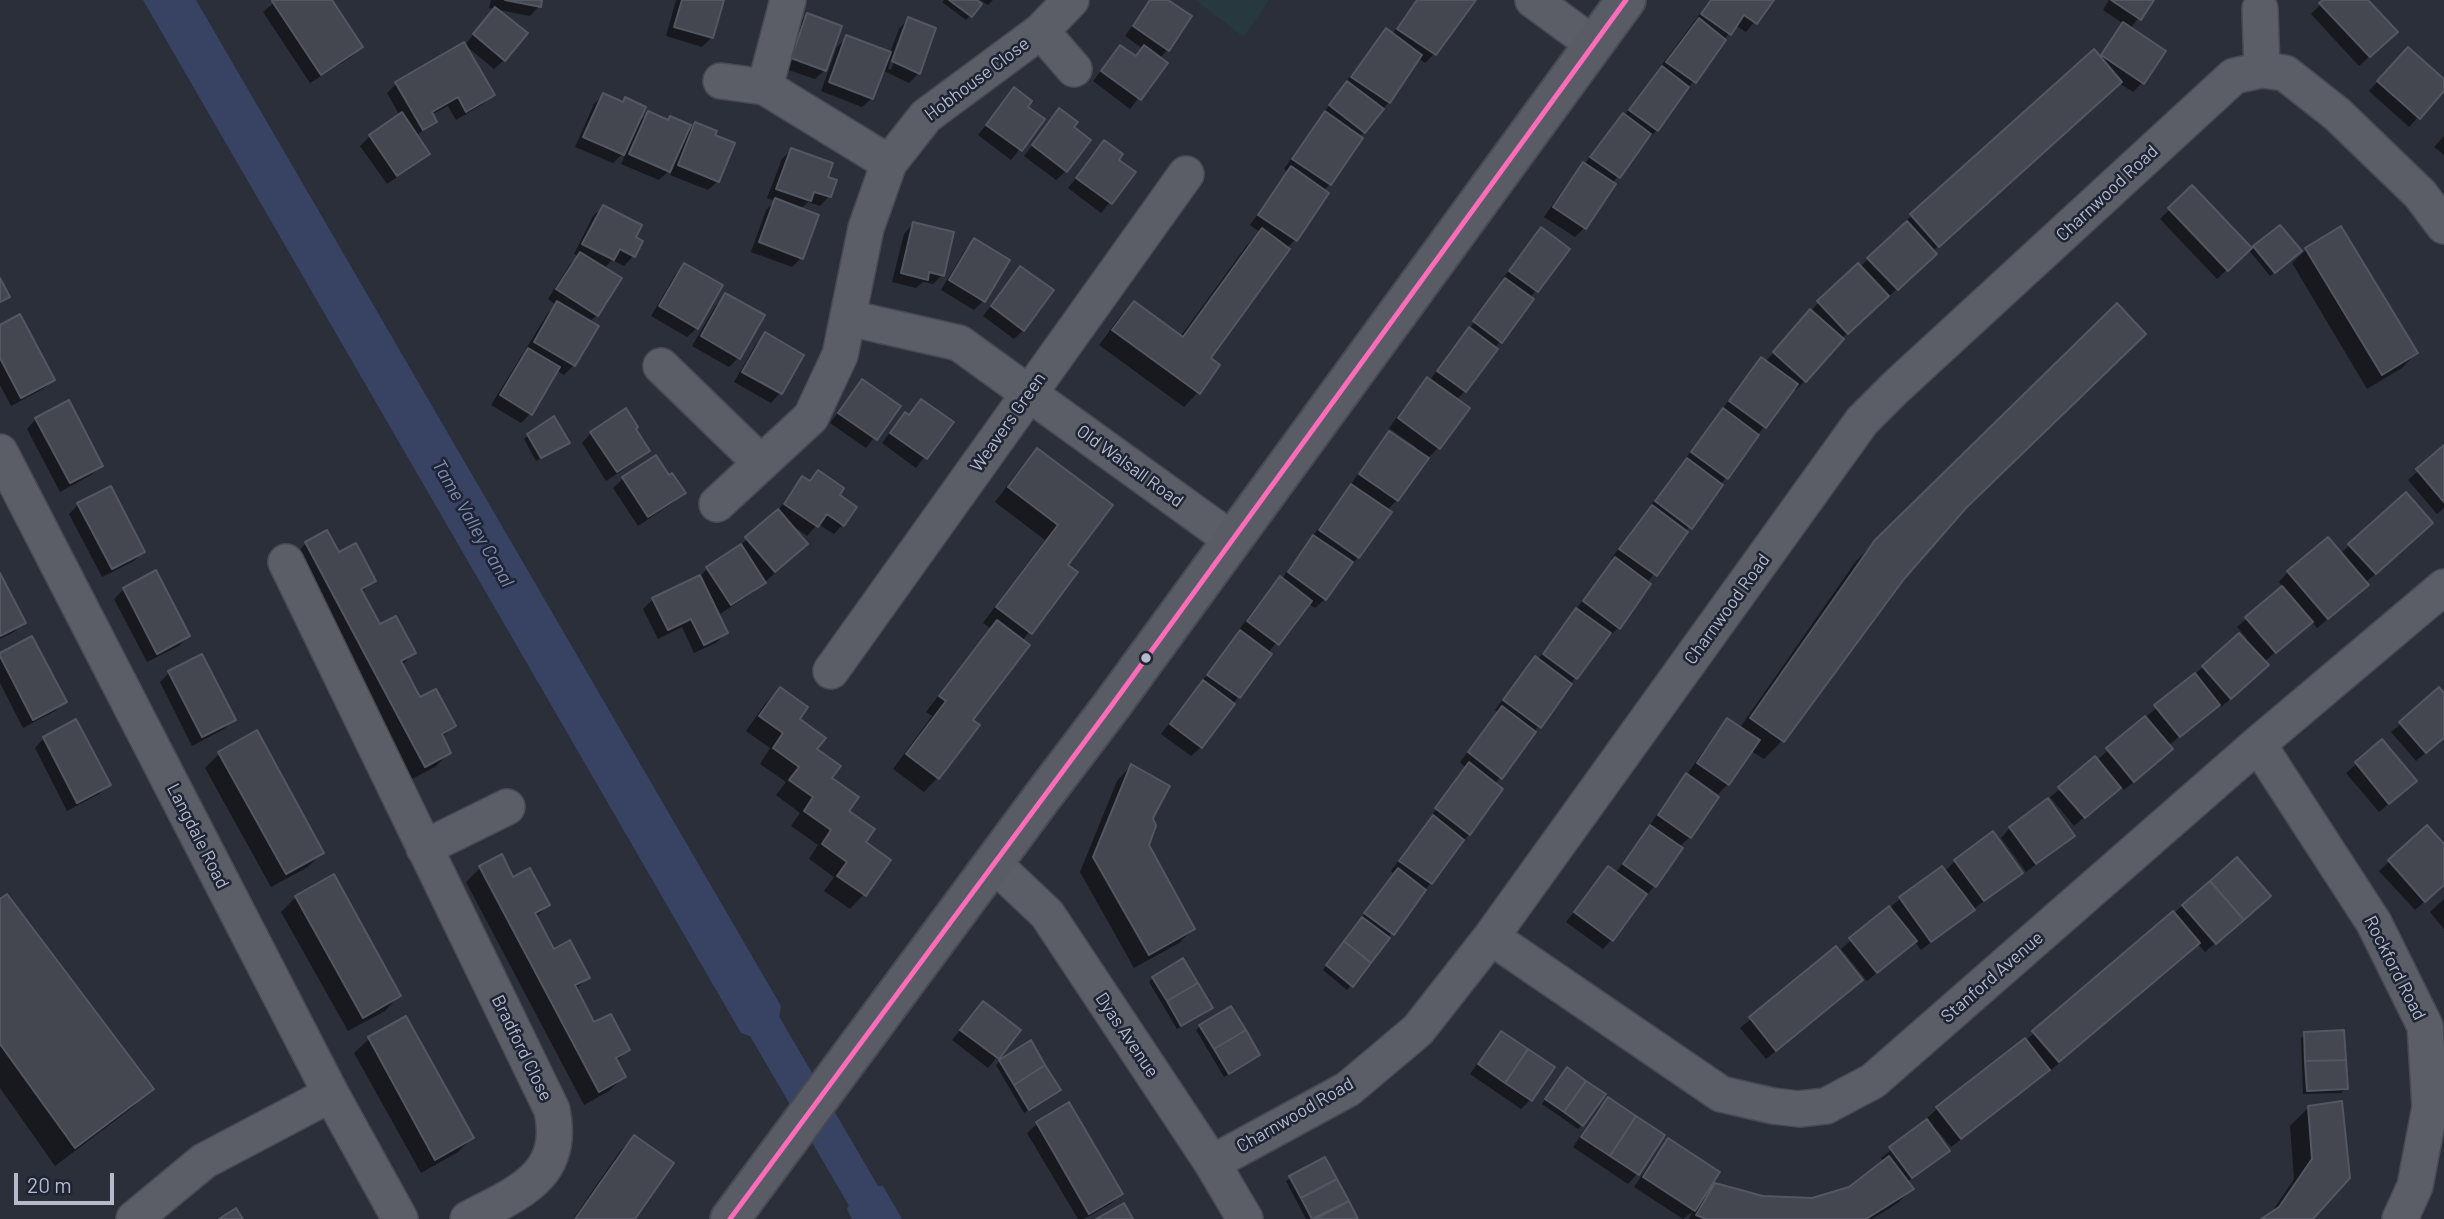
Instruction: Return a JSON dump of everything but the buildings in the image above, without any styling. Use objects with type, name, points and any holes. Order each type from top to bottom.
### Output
[{"type":"main road","points":[[730,1219],[1405,306],[1626,0]]},
{"type":"street","points":[[765,87],[788,0]]},
{"type":"street","name":"Hobhouse Close","points":[[717,504],[811,417],[840,355],[866,228],[889,163],[926,116],[1041,31],[1071,0]]},
{"type":"street","points":[[1533,0],[1593,44]]},
{"type":"street","points":[[2260,9],[2262,70],[2285,73],[2337,114],[2420,194],[2444,226]]},
{"type":"street","name":"Hobhouse Close","points":[[1041,31],[1074,69]]},
{"type":"street","name":"Charnwood Road","points":[[1212,1163],[1348,1089],[1418,1030],[1491,937],[1862,421],[2234,76],[2262,70]]},
{"type":"street","points":[[721,81],[765,87],[889,163]]},
{"type":"street","name":"Weavers Green","points":[[831,671],[1186,174]]},
{"type":"street","points":[[849,318],[959,343],[1028,392]]},
{"type":"street","points":[[661,366],[761,463]]},
{"type":"street","name":"Old Walsall Road","points":[[1028,392],[1232,540]]},
{"type":"street","name":"Langdale Road","points":[[0,452],[331,1094],[400,1219]]},
{"type":"street","name":"Bradford Close","points":[[286,585],[424,848],[546,1095],[556,1129],[555,1145],[548,1164],[534,1182],[468,1219]]},
{"type":"street","name":"Stanford Avenue","points":[[1491,937],[1721,1094],[1799,1110],[1826,1106],[1872,1081],[2258,744],[2444,587]]},
{"type":"street","name":"Rockford Road","points":[[2258,744],[2374,923],[2425,1026],[2430,1107],[2415,1186],[2400,1219]]},
{"type":"street","points":[[424,848],[507,807]]},
{"type":"street","name":"Dyas Avenue","points":[[994,864],[1047,914],[1212,1163],[1245,1219]]},
{"type":"street","points":[[134,1219],[204,1161],[331,1094]]},
{"type":"shaded area","points":[[1195,0],[1269,0],[1244,37]]},
{"type":"water","name":"Tame Valley Canal","points":[[143,0],[196,0],[781,1006],[775,1045],[741,1033]]},
{"type":"water","points":[[883,1186],[902,1219],[852,1219],[847,1209],[858,1187]]},
{"type":"waterway","points":[[751,1003],[877,1219]]},
{"type":"transit line","points":[[730,1219],[1112,705],[1626,0]]}]
